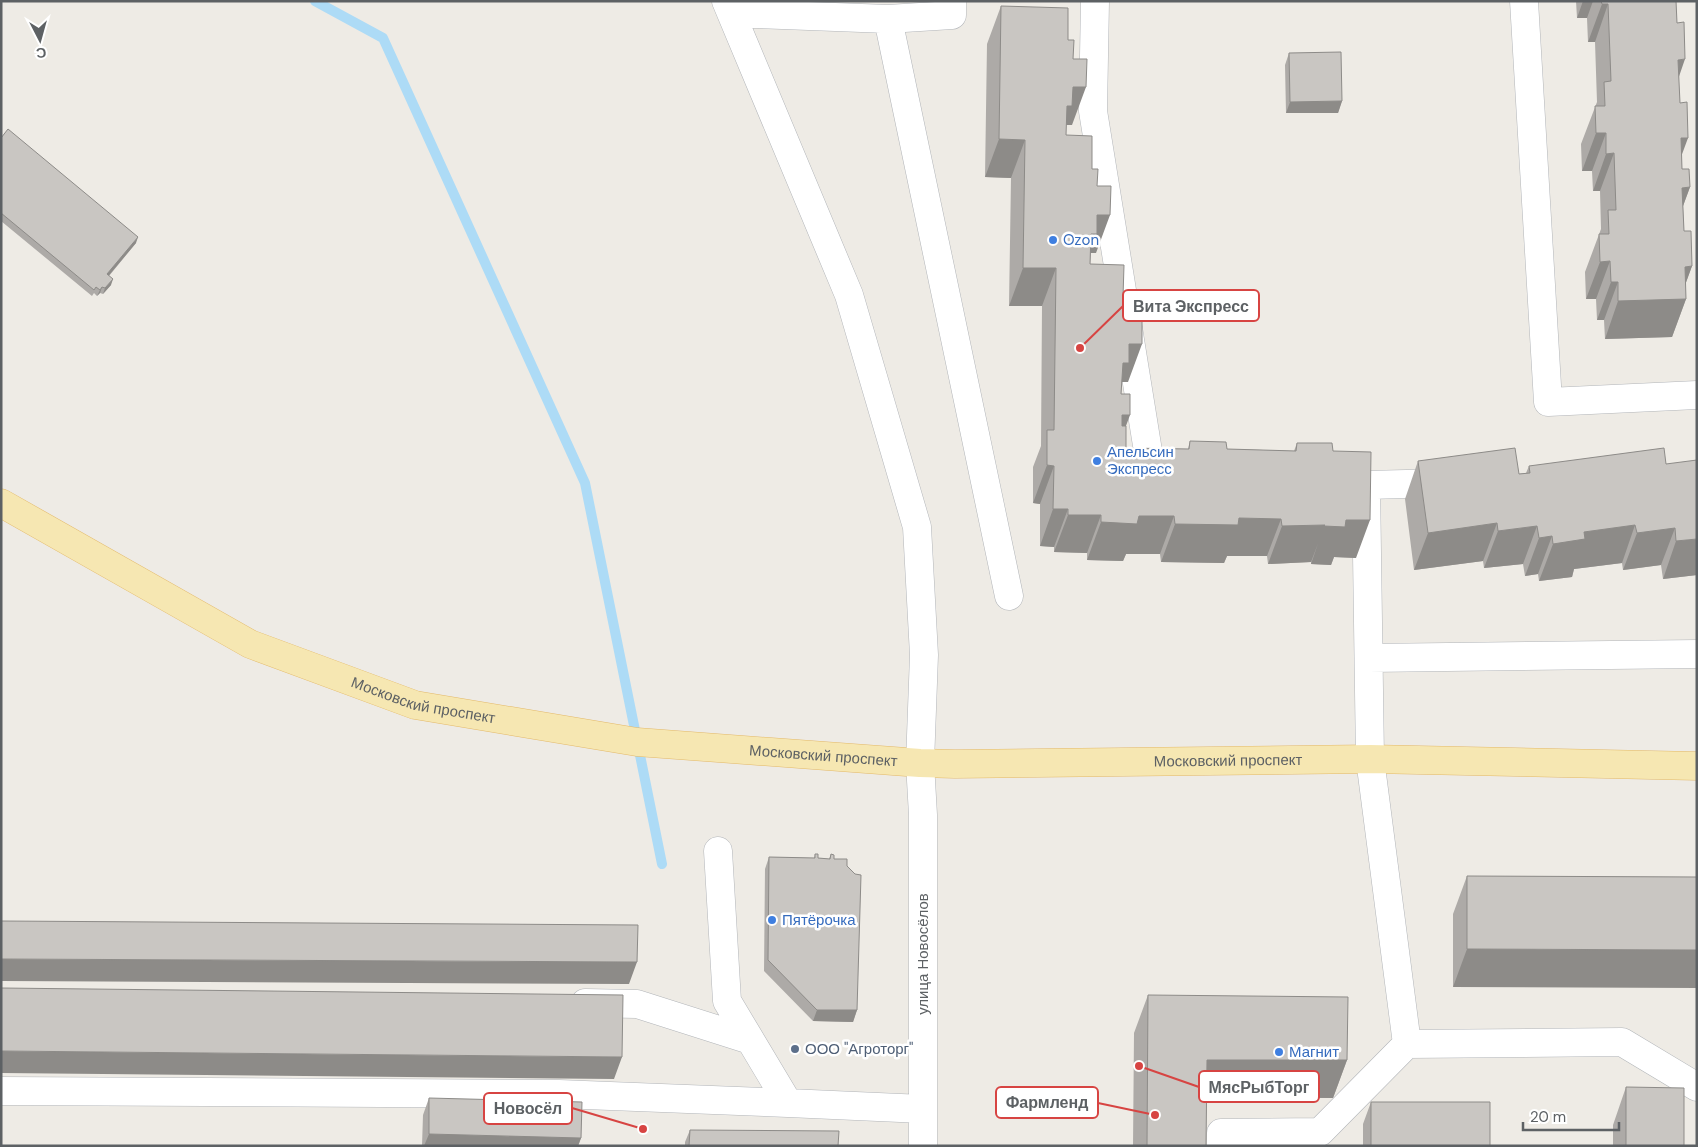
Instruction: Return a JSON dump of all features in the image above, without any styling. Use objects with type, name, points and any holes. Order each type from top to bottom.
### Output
[{"type":"main road","name":"Московский проспект","points":[[1,503],[250,644],[415,705],[637,742],[955,764],[1370,759],[1697,766]]},
{"type":"street","points":[[729,7],[888,18],[952,15],[952,1]]},
{"type":"street","points":[[1095,1],[1093,110],[1152,476],[1191,478]]},
{"type":"street","points":[[1524,1],[1548,402],[1697,395]]},
{"type":"street","name":"улица Новосёлов","points":[[729,7],[849,295],[917,527],[924,654],[920,763],[923,815],[923,1146]]},
{"type":"street","points":[[888,18],[1009,596]]},
{"type":"street","points":[[1407,1044],[1370,759],[1369,658],[1356,485],[1473,483]]},
{"type":"street","points":[[1369,658],[1697,654]]},
{"type":"street","points":[[718,851],[727,1001],[788,1103]]},
{"type":"street","points":[[557,1003],[637,1004],[750,1040]]},
{"type":"street","points":[[1221,1146],[1221,1133],[1320,1132],[1407,1044],[1622,1042],[1697,1087]]},
{"type":"street","points":[[1,1091],[559,1094],[923,1109]]},
{"type":"building","points":[[1601,1],[1676,1],[1677,23],[1684,22],[1685,59],[1678,60],[1680,103],[1687,102],[1688,138],[1681,138],[1682,169],[1689,169],[1690,187],[1682,188],[1684,231],[1691,231],[1692,266],[1685,267],[1686,299],[1618,301],[1618,282],[1611,282],[1610,261],[1600,262],[1599,234],[1609,234],[1608,210],[1616,210],[1614,153],[1606,154],[1606,133],[1596,133],[1595,106],[1605,106],[1604,82],[1611,81],[1608,4],[1602,4]]},
{"type":"building","points":[[1001,6],[1068,8],[1068,40],[1074,40],[1073,59],[1087,59],[1086,87],[1073,87],[1072,106],[1067,106],[1066,135],[1092,136],[1092,169],[1098,169],[1097,186],[1111,186],[1110,215],[1097,215],[1097,234],[1091,234],[1090,264],[1124,265],[1123,297],[1129,297],[1129,315],[1142,315],[1142,344],[1129,344],[1129,363],[1123,363],[1121,394],[1130,394],[1130,415],[1122,415],[1122,426],[1126,426],[1126,448],[1189,449],[1190,441],[1226,442],[1227,449],[1296,451],[1297,443],[1332,443],[1333,451],[1371,452],[1370,520],[1346,520],[1345,527],[1325,525],[1282,526],[1281,519],[1239,518],[1238,525],[1175,524],[1174,516],[1139,516],[1137,524],[1101,522],[1101,515],[1068,515],[1068,509],[1053,509],[1054,466],[1047,465],[1047,430],[1054,430],[1056,268],[1023,268],[1025,140],[999,139]]},
{"type":"building","points":[[1341,52],[1342,101],[1290,102],[1289,53]]},
{"type":"building","points":[[8,129],[138,237],[107,274],[113,279],[105,288],[102,287],[100,290],[96,287],[94,290],[1,213],[1,138]]},
{"type":"building","points":[[1515,448],[1519,474],[1530,473],[1529,466],[1664,448],[1666,464],[1697,460],[1697,539],[1676,541],[1675,528],[1637,533],[1635,525],[1584,532],[1585,539],[1553,544],[1552,536],[1539,538],[1537,526],[1498,531],[1497,523],[1428,533],[1418,461]]},
{"type":"building","points":[[815,854],[818,854],[818,858],[830,859],[831,854],[834,855],[834,859],[847,859],[847,866],[855,874],[861,875],[857,1010],[817,1010],[768,960],[769,857],[815,858]]},
{"type":"building","points":[[1467,876],[1697,877],[1697,950],[1467,949]]},
{"type":"building","points":[[1,921],[638,925],[637,962],[1,959]]},
{"type":"building","points":[[1,988],[623,995],[622,1057],[1,1051]]},
{"type":"building","points":[[1148,995],[1348,997],[1347,1060],[1207,1060],[1206,1146],[1147,1146]]},
{"type":"building","points":[[1626,1087],[1684,1088],[1684,1146],[1626,1146]]},
{"type":"building","points":[[429,1098],[582,1102],[581,1138],[429,1134]]},
{"type":"building","points":[[1371,1102],[1490,1102],[1490,1146],[1371,1146]]},
{"type":"building","points":[[690,1130],[839,1131],[838,1146],[689,1146]]},
{"type":"waterway","points":[[315,1],[383,38],[585,483],[662,864]]},
{"type":"place","name":"Ozon","points":[[1053,240]]},
{"type":"place","name":"Вита Экспресс","points":[[1080,348]]},
{"type":"place","name":"Апельсин Экспресс","points":[[1097,461]]},
{"type":"place","name":"Пятёрочка","points":[[772,920]]},
{"type":"place","name":"ООО \"Агроторг\"","points":[[795,1049]]},
{"type":"place","name":"Магнит","points":[[1279,1052]]},
{"type":"place","name":"МясРыбТорг","points":[[1139,1066]]},
{"type":"place","name":"Фармленд","points":[[1155,1115]]},
{"type":"place","name":"Новосёл","points":[[643,1129]]}]
